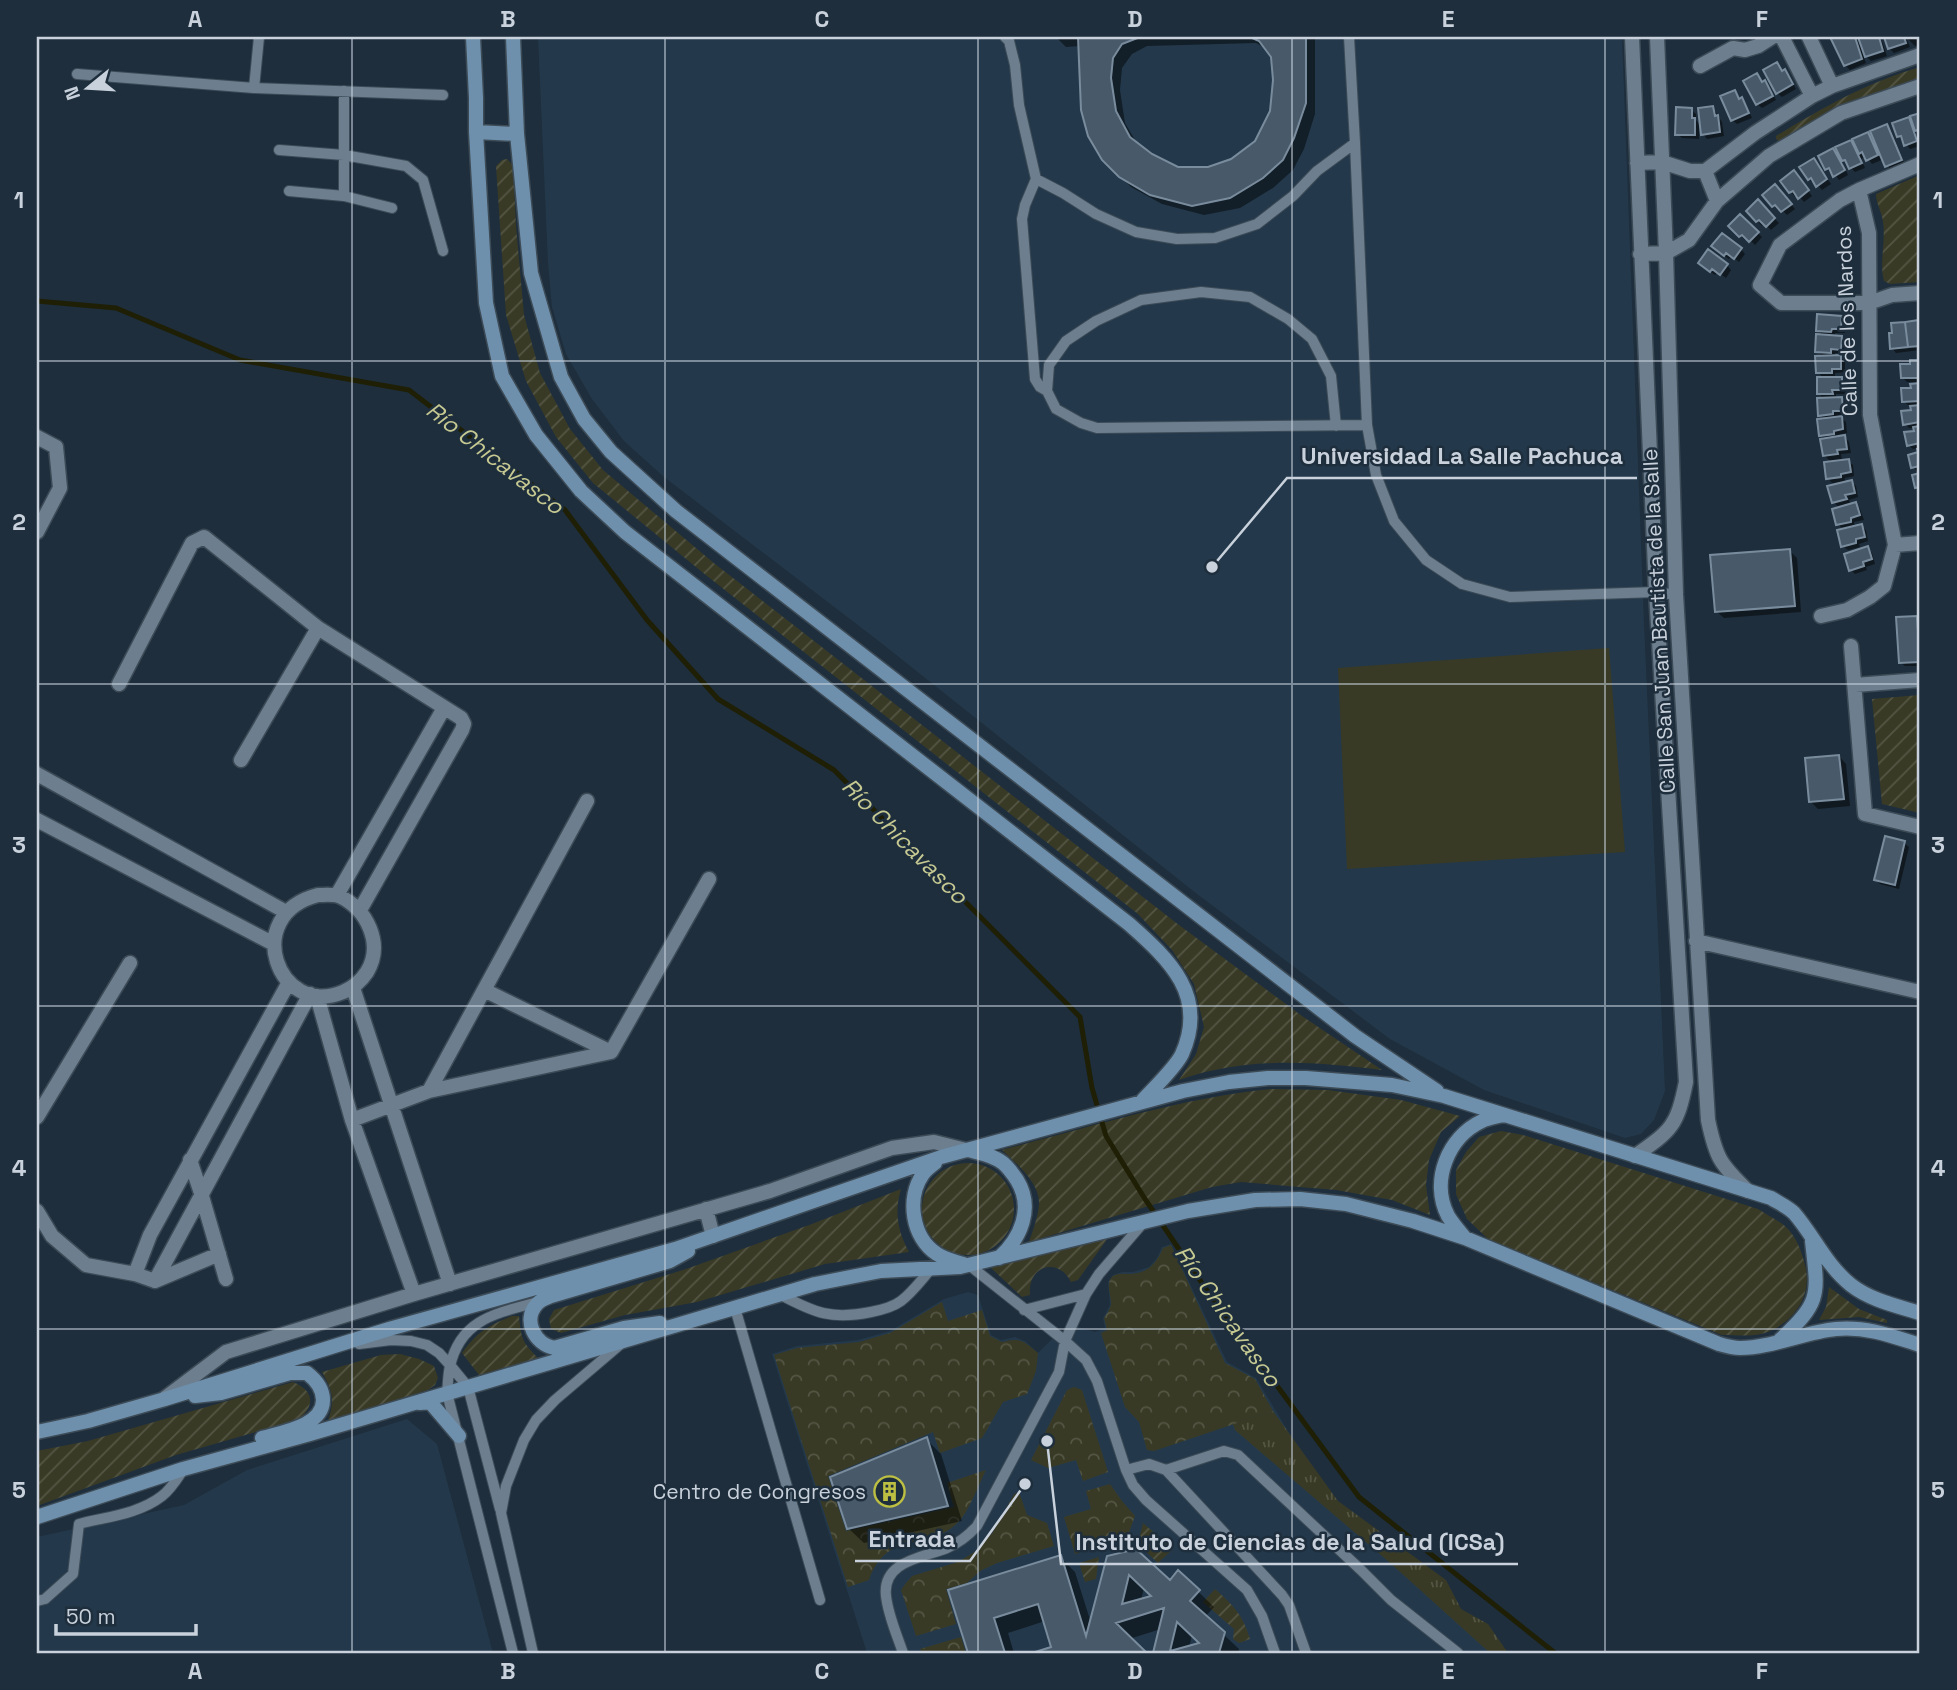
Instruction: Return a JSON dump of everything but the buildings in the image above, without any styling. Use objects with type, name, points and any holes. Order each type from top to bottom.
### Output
[{"type":"main road","points":[[473,37],[486,303],[502,376],[536,435],[581,491],[625,532],[1161,951],[1185,986],[1191,1020],[1181,1056],[1142,1101]]},
{"type":"main road","points":[[513,37],[517,134],[531,273],[561,377],[584,419],[611,452],[676,511],[1354,1036],[1444,1096]]},
{"type":"main road","points":[[476,132],[517,134]]},
{"type":"main road","points":[[37,1432],[165,1399],[333,1346],[675,1249],[941,1157],[1142,1101],[1229,1082],[1268,1078],[1392,1085],[1444,1096],[1771,1198],[1792,1211],[1822,1254],[1852,1286],[1877,1300],[1920,1313]]},
{"type":"main road","points":[[1465,1238],[1448,1215],[1441,1195],[1441,1175],[1445,1160],[1464,1133],[1482,1121],[1503,1115]]},
{"type":"main road","points":[[966,1150],[992,1156],[1004,1163],[1020,1186],[1025,1211],[1023,1221],[1011,1247],[998,1259]]},
{"type":"main road","points":[[941,1157],[923,1173],[916,1186],[914,1218],[919,1232],[936,1253],[969,1265]]},
{"type":"main road","points":[[37,1517],[183,1469],[815,1284],[881,1271],[969,1265],[1188,1211],[1255,1200],[1300,1199],[1346,1203],[1413,1221],[1465,1238],[1719,1344],[1739,1348],[1757,1347],[1838,1328],[1868,1329],[1920,1345]]},
{"type":"main road","points":[[1779,1341],[1813,1304],[1817,1284],[1811,1235]]},
{"type":"main road","points":[[699,1319],[624,1328],[554,1348],[539,1342],[530,1322],[531,1312],[538,1302],[670,1261],[713,1236]]},
{"type":"main road","points":[[165,1399],[221,1393],[290,1373],[307,1373],[317,1382],[322,1394],[323,1403],[318,1416],[305,1424],[183,1469]]},
{"type":"main road","points":[[412,1404],[430,1402],[459,1436]]},
{"type":"street","name":"Calle San Juan Bautista de la Salle","points":[[1632,37],[1656,592],[1686,1082],[1680,1111],[1672,1126],[1636,1156]]},
{"type":"street","name":"Calle San Juan Bautista de la Salle","points":[[1657,37],[1676,595],[1708,1120],[1714,1147],[1725,1169],[1748,1191]]},
{"type":"street","points":[[1700,66],[1731,43],[1745,50],[1772,37]]},
{"type":"street","points":[[1782,37],[1812,96]]},
{"type":"street","points":[[1809,37],[1832,86]]},
{"type":"street","points":[[1637,163],[1662,162],[1690,171],[1705,171],[1755,133],[1812,96],[1832,86],[1920,55]]},
{"type":"street","points":[[1640,254],[1666,253],[1689,240],[1717,201],[1769,156],[1841,113],[1920,86]]},
{"type":"street","points":[[1755,133],[1769,156]]},
{"type":"street","points":[[1920,164],[1840,200],[1780,245],[1760,285],[1781,303],[1869,303],[1892,295],[1920,293]]},
{"type":"street","points":[[1705,171],[1717,201]]},
{"type":"street","name":"Calle de los Nardos","points":[[1821,616],[1847,610],[1884,586],[1895,545],[1870,415],[1869,233],[1859,190]]},
{"type":"street","points":[[37,437],[56,447],[60,488],[37,532]]},
{"type":"street","points":[[119,684],[192,543],[204,537],[318,628],[461,718],[463,730],[360,910]]},
{"type":"street","points":[[1895,545],[1920,543]]},
{"type":"street","points":[[240,760],[318,628]]},
{"type":"street","points":[[1850,646],[1865,814],[1920,827]]},
{"type":"street","points":[[1855,685],[1920,680]]},
{"type":"street","points":[[337,895],[444,708]]},
{"type":"street","points":[[37,775],[286,912]]},
{"type":"street","points":[[429,1091],[587,801]]},
{"type":"street","points":[[37,820],[274,944]]},
{"type":"street","points":[[352,1120],[429,1091],[611,1052],[709,879]]},
{"type":"street","points":[[318,895],[337,895],[360,910],[371,929],[374,950],[368,971],[353,988],[333,996],[313,995],[300,991],[285,979],[275,961],[274,944],[279,922],[286,912],[306,898],[318,895]]},
{"type":"street","points":[[1696,942],[1920,992]]},
{"type":"street","points":[[37,1117],[130,963]]},
{"type":"street","points":[[135,1274],[150,1235],[289,982]]},
{"type":"street","points":[[353,988],[450,1284]]},
{"type":"street","points":[[484,990],[611,1052]]},
{"type":"street","points":[[313,995],[352,1120],[414,1294]]},
{"type":"street","points":[[155,1281],[313,995]]},
{"type":"street","points":[[165,1399],[226,1352],[414,1294],[770,1191],[892,1148],[934,1142],[966,1150]]},
{"type":"street","points":[[190,1160],[226,1279]]},
{"type":"street","points":[[706,1209],[713,1236]]},
{"type":"street","points":[[37,1211],[52,1236],[86,1265],[135,1274],[155,1281],[219,1254]]},
{"type":"lane","points":[[254,88],[259,37]]},
{"type":"lane","points":[[1005,37],[1009,41],[1015,65],[1019,105],[1036,179],[1022,219],[1034,379],[1047,391]]},
{"type":"lane","points":[[1349,37],[1367,425],[1376,475],[1394,521],[1426,560],[1462,584],[1510,597],[1656,592],[1676,595]]},
{"type":"lane","points":[[77,74],[254,88],[443,95]]},
{"type":"lane","points":[[344,91],[344,196]]},
{"type":"lane","points":[[1036,179],[1096,214],[1136,232],[1177,239],[1215,239],[1257,223],[1293,195],[1317,171],[1355,143]]},
{"type":"lane","points":[[279,149],[344,155],[406,166],[423,180],[443,251]]},
{"type":"lane","points":[[289,191],[344,196],[392,208]]},
{"type":"lane","points":[[1336,426],[1331,376],[1312,339],[1287,319],[1250,297],[1201,292],[1141,300],[1096,321],[1066,341],[1049,365],[1047,391],[1056,409],[1097,428],[1336,426],[1367,425]]},
{"type":"lane","points":[[903,1653],[886,1598],[886,1584],[892,1571],[904,1563],[949,1548],[964,1539],[977,1526],[1059,1372],[1065,1341],[1086,1294],[1099,1274],[1149,1222]]},
{"type":"lane","points":[[969,1265],[1086,1360],[1097,1381],[1133,1485],[1146,1500],[1247,1590],[1262,1616],[1275,1653]]},
{"type":"lane","points":[[781,1294],[828,1315],[852,1316],[881,1310],[900,1302],[932,1268]]},
{"type":"lane","points":[[1024,1310],[1086,1294]]},
{"type":"lane","points":[[513,1653],[447,1393],[450,1366],[465,1334],[475,1324],[489,1316],[538,1302]]},
{"type":"lane","points":[[735,1308],[820,1600]]},
{"type":"lane","points":[[333,1346],[391,1340],[427,1345],[439,1353],[468,1387],[501,1513],[533,1653]]},
{"type":"lane","points":[[501,1513],[506,1486],[516,1458],[536,1420],[555,1400],[626,1340]]},
{"type":"lane","points":[[1166,1471],[1224,1451],[1238,1455],[1391,1600],[1458,1653]]},
{"type":"lane","points":[[1126,1471],[1149,1464],[1166,1471],[1282,1595],[1289,1605],[1306,1653]]},
{"type":"lane","points":[[79,1524],[127,1513],[152,1502],[163,1495],[183,1469]]},
{"type":"lane","points":[[37,1601],[45,1599],[73,1574],[79,1524],[72,1505]]},
{"type":"shaded area","points":[[538,37],[1622,37],[1665,1091],[1654,1120],[1641,1134],[1625,1138],[1484,1090],[1390,1039],[1197,894],[880,642],[664,477],[624,441],[592,399],[566,354],[552,307]]},
{"type":"shaded area","points":[[1171,1244],[1227,1362],[1256,1378],[1332,1504],[1500,1653],[867,1653],[772,1354],[797,1346],[858,1340],[890,1331],[944,1299],[968,1292],[978,1295],[991,1335],[1001,1340],[1015,1337],[1025,1341],[1038,1353],[1059,1332],[1075,1326],[1095,1332],[1105,1328],[1103,1318],[1110,1305],[1108,1282],[1113,1275],[1149,1267],[1162,1247]]},
{"type":"shaded area","points":[[407,1419],[437,1444],[493,1653],[37,1653],[37,1537],[184,1505],[247,1470]]},
{"type":"green space","points":[[1920,67],[1920,77],[1855,102],[1781,142],[1776,139],[1776,136],[1846,97],[1882,80]]},
{"type":"green space","points":[[507,159],[513,165],[524,315],[540,373],[570,429],[603,470],[715,564],[1179,925],[1302,1016],[1382,1070],[1319,1064],[1257,1064],[1206,1072],[1179,1080],[1196,1054],[1204,1027],[1194,984],[1172,950],[1138,914],[707,576],[593,483],[556,437],[526,381],[506,315],[496,166]]},
{"type":"green space","points":[[1920,175],[1920,282],[1890,284],[1884,281],[1884,229],[1876,194]]},
{"type":"green space","points":[[1609,648],[1625,852],[1347,869],[1338,668]]},
{"type":"green space","points":[[1920,695],[1920,813],[1882,804],[1872,699]]},
{"type":"green space","points":[[1271,1089],[1328,1090],[1401,1100],[1460,1116],[1441,1132],[1429,1160],[1426,1185],[1430,1215],[1392,1200],[1336,1190],[1241,1182],[1212,1187],[1029,1242],[1038,1214],[1036,1189],[1026,1174],[1002,1150],[1169,1106]]},
{"type":"green space","points":[[1501,1131],[1523,1135],[1758,1209],[1786,1227],[1800,1250],[1807,1276],[1804,1297],[1799,1306],[1785,1322],[1765,1333],[1722,1335],[1488,1239],[1467,1219],[1456,1194],[1456,1170],[1479,1137]]},
{"type":"green space","points":[[968,1163],[986,1166],[1001,1176],[1011,1191],[1014,1209],[1011,1227],[1001,1242],[986,1252],[968,1255],[950,1252],[935,1242],[925,1227],[922,1209],[925,1191],[935,1176],[950,1166]]},
{"type":"green space","points":[[901,1189],[898,1222],[909,1252],[825,1264],[697,1302],[625,1315],[561,1333],[551,1329],[549,1319],[554,1310],[686,1269]]},
{"type":"green space","points":[[1110,1235],[1078,1280],[1071,1282],[1059,1269],[1044,1268],[1033,1277],[1030,1295],[1022,1297],[990,1267]]},
{"type":"green space","points":[[1171,1245],[1225,1363],[1255,1379],[1273,1411],[1154,1451],[1147,1450],[1139,1422],[1125,1407],[1101,1333],[1107,1330],[1104,1318],[1111,1305],[1109,1285],[1113,1276],[1147,1270],[1163,1248]]},
{"type":"green space","points":[[1829,1287],[1859,1309],[1887,1320],[1887,1323],[1859,1317],[1819,1320],[1826,1307]]},
{"type":"green space","points":[[942,1302],[948,1321],[982,1310],[990,1336],[1002,1342],[1021,1341],[1038,1353],[1036,1371],[1027,1394],[1003,1402],[982,1438],[940,1453],[933,1432],[828,1476],[846,1531],[954,1507],[947,1483],[986,1470],[964,1515],[950,1529],[899,1546],[887,1553],[877,1564],[869,1580],[848,1587],[774,1355],[797,1348],[859,1342],[890,1333]]},
{"type":"green space","points":[[512,1316],[519,1316],[523,1339],[538,1358],[479,1375],[462,1353],[484,1330]]},
{"type":"green space","points":[[400,1354],[434,1366],[438,1378],[435,1385],[428,1390],[328,1421],[332,1396],[322,1372],[381,1355]]},
{"type":"green space","points":[[293,1382],[309,1394],[310,1399],[304,1415],[298,1420],[176,1455],[37,1506],[37,1451],[88,1441]]},
{"type":"green space","points":[[1074,1387],[1082,1390],[1108,1472],[1083,1481],[1076,1460],[1048,1468],[1031,1460],[1067,1390]]},
{"type":"green space","points":[[1273,1411],[1338,1501],[1446,1580],[1461,1609],[1488,1624],[1508,1653],[1490,1653],[1388,1561],[1235,1430],[1233,1424]]},
{"type":"green space","points":[[1110,1484],[1135,1516],[1127,1538],[1075,1554],[1064,1517],[1091,1509],[1086,1491]]},
{"type":"green space","points":[[1019,1492],[1027,1515],[1047,1523],[1054,1546],[997,1563],[980,1571],[967,1583],[946,1589],[956,1624],[916,1636],[901,1590],[906,1583],[912,1576],[958,1562],[976,1551],[993,1532],[1014,1494]]},
{"type":"green space","points":[[1143,1523],[1173,1549],[1158,1563],[1138,1544]]},
{"type":"green space","points":[[1099,1557],[1096,1579],[1085,1582],[1079,1563]]},
{"type":"green space","points":[[1215,1589],[1237,1611],[1250,1639],[1239,1643],[1233,1639],[1234,1629],[1203,1602]]},
{"type":"green space","points":[[961,1637],[966,1653],[922,1653],[920,1649]]},
{"type":"waterway","name":"Río Chicavasco","points":[[37,301],[116,308],[240,360],[409,390],[565,510],[647,620],[718,699],[834,770],[1080,1017],[1092,1088],[1106,1136],[1208,1292],[1359,1497],[1555,1653]]},
{"type":"place","name":"Universidad La Salle Pachuca","points":[[1212,567]]},
{"type":"place","name":"Instituto de Ciencias de la Salud (ICSa)","points":[[1047,1441]]},
{"type":"place","name":"Entrada","points":[[1025,1484]]},
{"type":"place","name":"Centro de Congresos","points":[[889,1492]]}]
